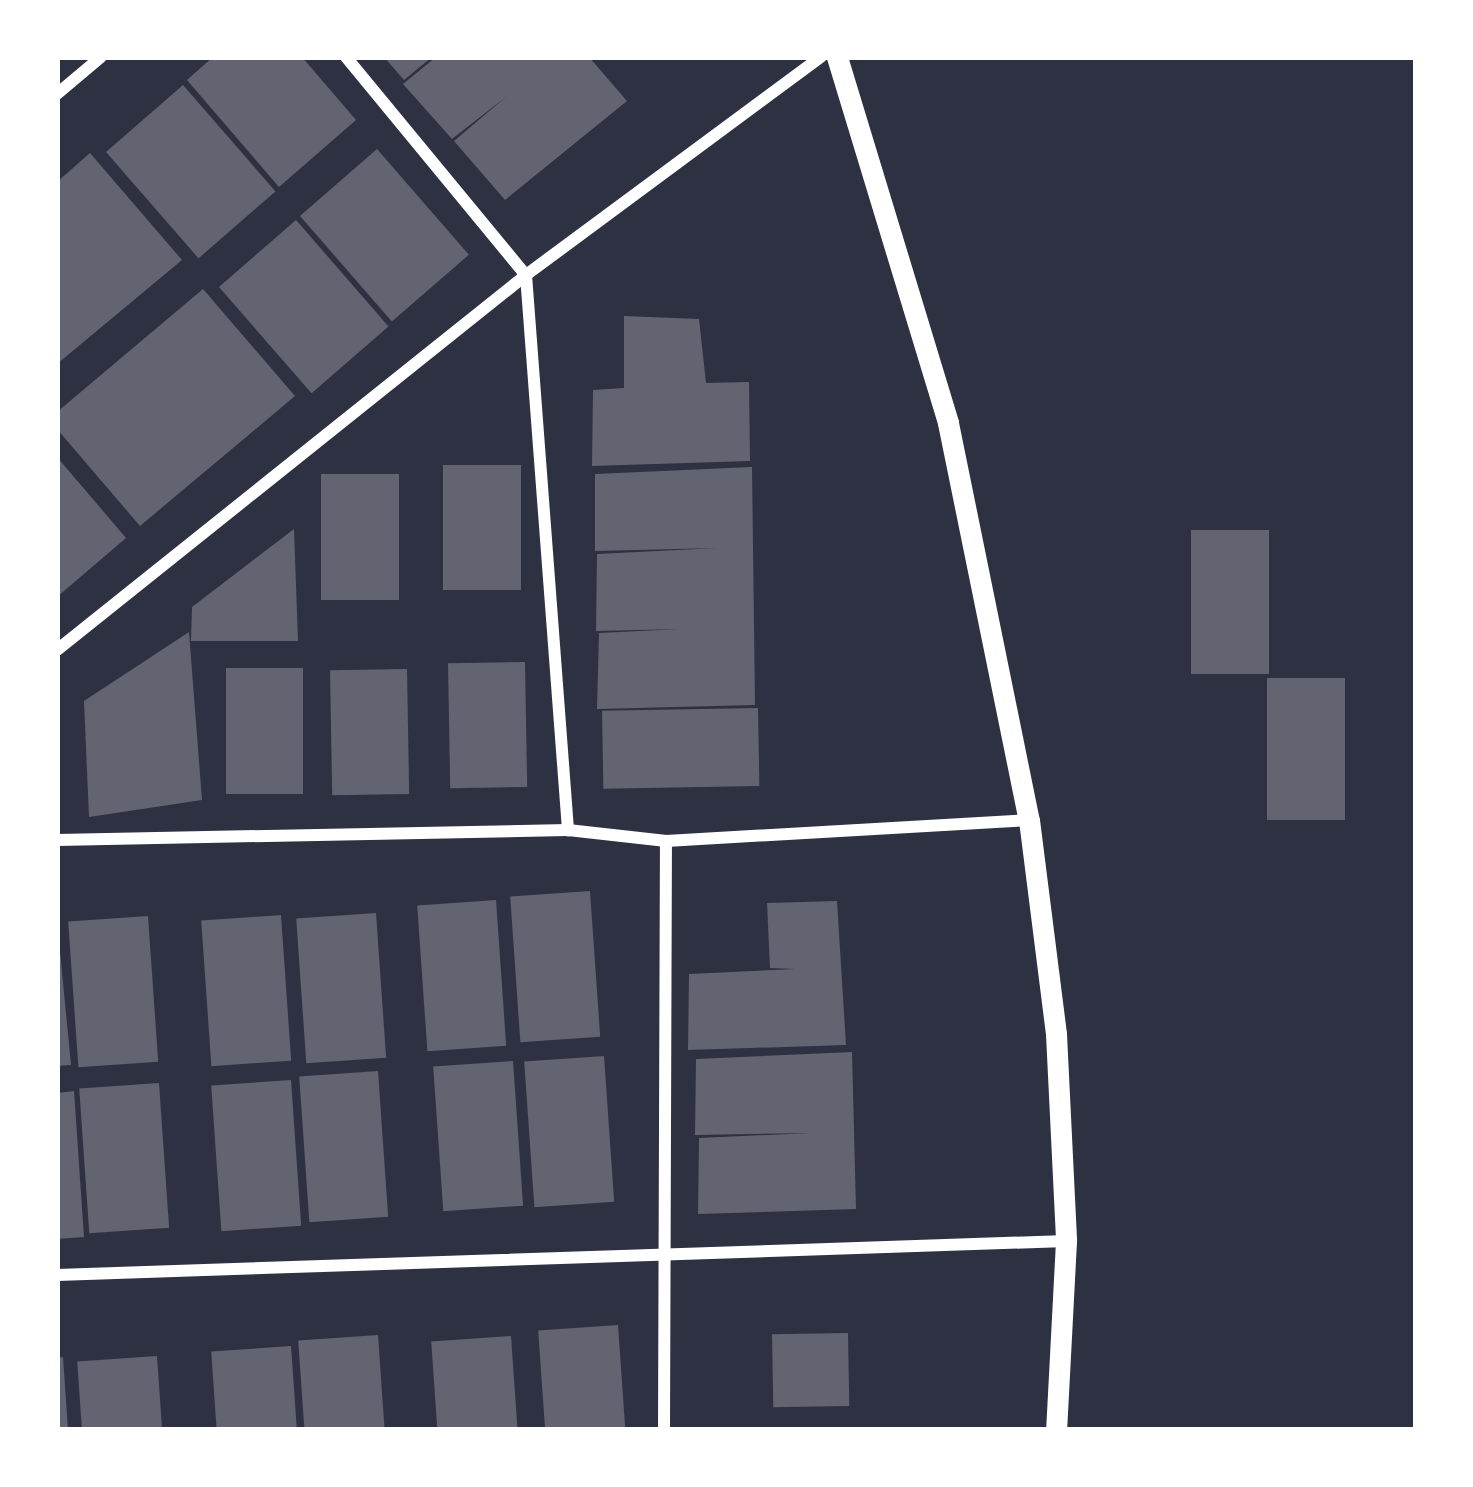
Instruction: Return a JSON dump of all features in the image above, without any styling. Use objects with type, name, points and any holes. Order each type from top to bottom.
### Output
[{"type":"street","points":[[57,94],[101,57]]},
{"type":"street","points":[[346,57],[526,275],[568,830]]},
{"type":"street","points":[[57,650],[526,275],[821,57]]},
{"type":"street","points":[[837,57],[948,423],[1029,820],[1056,1034],[1066,1240],[1056,1430]]},
{"type":"street","points":[[57,840],[568,830],[666,841],[1029,820]]},
{"type":"street","points":[[664,1430],[666,841]]},
{"type":"street","points":[[57,1275],[663,1259],[1066,1240]]},
{"type":"building","points":[[213,57],[302,57],[356,120],[279,187],[187,80]]},
{"type":"building","points":[[384,57],[432,57],[404,80]]},
{"type":"building","points":[[436,57],[589,57],[627,101],[505,200],[454,141],[507,96],[452,139],[403,84]]},
{"type":"building","points":[[183,85],[276,191],[199,258],[106,152]]},
{"type":"building","points":[[377,149],[469,255],[392,322],[300,216]]},
{"type":"building","points":[[90,153],[182,260],[57,364],[57,182]]},
{"type":"building","points":[[296,220],[389,326],[312,393],[219,287]]},
{"type":"building","points":[[203,289],[295,396],[140,526],[57,429],[57,412]]},
{"type":"building","points":[[624,316],[699,319],[706,383],[749,382],[750,461],[592,466],[593,390],[624,388]]},
{"type":"building","points":[[57,457],[126,538],[57,597]]},
{"type":"building","points":[[443,465],[521,465],[521,590],[443,590]]},
{"type":"building","points":[[752,467],[755,705],[597,709],[599,633],[680,629],[596,631],[597,554],[718,548],[595,551],[595,474]]},
{"type":"building","points":[[321,474],[399,474],[399,600],[321,600]]},
{"type":"building","points":[[294,529],[298,641],[191,641],[192,607]]},
{"type":"building","points":[[1191,530],[1269,530],[1269,674],[1191,674]]},
{"type":"building","points":[[189,632],[202,800],[89,817],[84,701]]},
{"type":"building","points":[[525,662],[527,787],[450,788],[448,663]]},
{"type":"building","points":[[226,668],[303,668],[303,794],[226,794]]},
{"type":"building","points":[[407,669],[409,794],[332,795],[330,670]]},
{"type":"building","points":[[1267,678],[1345,678],[1345,820],[1267,820]]},
{"type":"building","points":[[758,708],[759,786],[603,789],[602,711]]},
{"type":"building","points":[[590,891],[600,1037],[520,1042],[510,897]]},
{"type":"building","points":[[496,900],[506,1046],[427,1051],[417,906]]},
{"type":"building","points":[[837,901],[846,1045],[688,1050],[689,974],[795,969],[770,968],[767,903]]},
{"type":"building","points":[[376,913],[386,1058],[306,1063],[296,919]]},
{"type":"building","points":[[281,915],[291,1061],[211,1066],[201,921]]},
{"type":"building","points":[[148,916],[158,1062],[78,1067],[68,922]]},
{"type":"building","points":[[57,920],[71,1065],[57,1066]]},
{"type":"building","points":[[852,1052],[856,1209],[698,1214],[699,1138],[812,1133],[695,1135],[696,1059]]},
{"type":"building","points":[[604,1056],[614,1202],[534,1207],[524,1062]]},
{"type":"building","points":[[513,1061],[523,1206],[443,1211],[433,1067]]},
{"type":"building","points":[[378,1071],[388,1217],[309,1222],[299,1077]]},
{"type":"building","points":[[291,1080],[301,1226],[221,1231],[211,1086]]},
{"type":"building","points":[[159,1083],[169,1228],[89,1233],[79,1089]]},
{"type":"building","points":[[74,1091],[84,1237],[57,1239],[57,1093]]},
{"type":"building","points":[[618,1325],[625,1430],[545,1430],[538,1331]]},
{"type":"building","points":[[848,1333],[849,1406],[773,1407],[772,1334]]},
{"type":"building","points":[[378,1335],[385,1430],[304,1430],[298,1341]]},
{"type":"building","points":[[511,1336],[518,1430],[437,1430],[431,1342]]},
{"type":"building","points":[[291,1346],[297,1430],[217,1430],[211,1352]]},
{"type":"building","points":[[157,1356],[162,1430],[82,1430],[77,1362]]},
{"type":"building","points":[[63,1357],[68,1430],[57,1430],[57,1358]]}]
